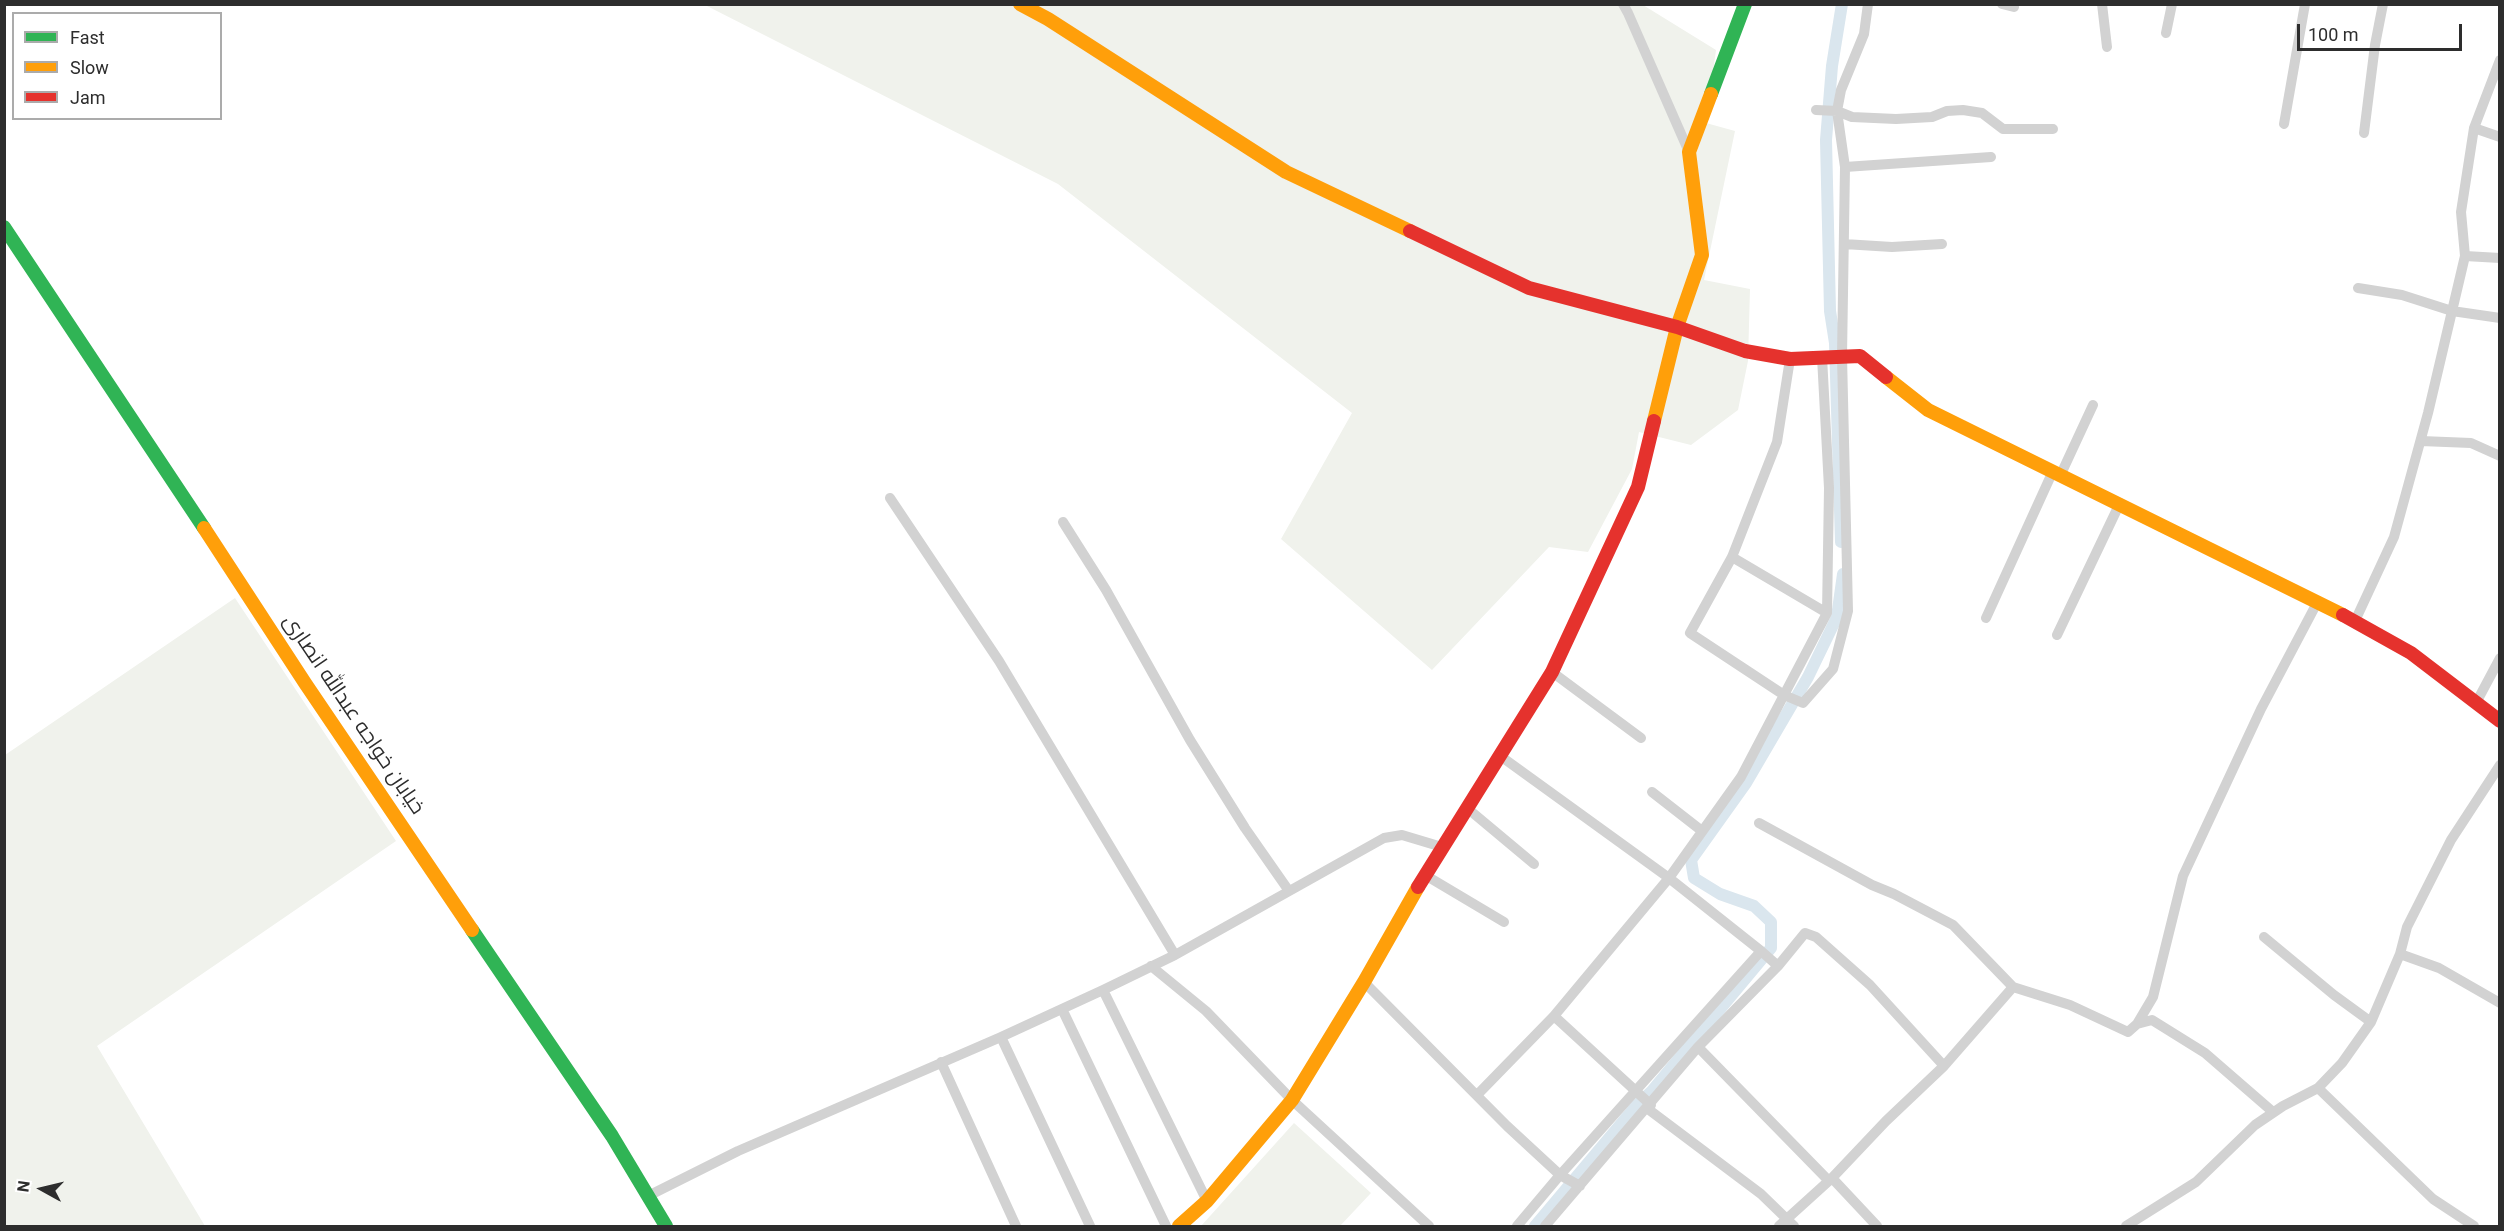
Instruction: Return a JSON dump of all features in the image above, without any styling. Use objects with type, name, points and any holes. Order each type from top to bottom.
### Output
[{"type":"street","points":[[1020,4],[1054,22],[1286,172],[1529,288],[1677,327],[1745,351],[1790,359],[1860,356],[1928,410],[2319,601],[2355,621],[2410,653],[2499,720]]},
{"type":"street","points":[[1179,1227],[1207,1201],[1292,1100],[1442,847],[1552,672],[1638,487],[1677,327],[1702,255],[1689,152],[1623,4]]},
{"type":"street","points":[[1689,152],[1745,4]]},
{"type":"street","points":[[1790,359],[1777,442],[1732,557],[1690,633],[1784,695],[1803,703],[1833,669],[1848,610],[1842,356],[1845,167],[1837,111],[1841,90],[1864,34],[1869,4]]},
{"type":"street","points":[[2001,4],[2014,7]]},
{"type":"street","points":[[2102,4],[2107,47]]},
{"type":"street","points":[[2166,33],[2172,4]]},
{"type":"street","points":[[2284,124],[2305,4]]},
{"type":"street","points":[[2364,133],[2375,45],[2383,4]]},
{"type":"street","points":[[2355,621],[2394,537],[2421,441],[2465,256],[2461,212],[2474,128],[2499,60]]},
{"type":"street","points":[[1816,110],[1837,111],[1852,117],[1896,119],[1932,117],[1963,110],[1982,112],[2003,129],[2053,129]]},
{"type":"street","points":[[2474,128],[2499,137]]},
{"type":"street","points":[[1845,167],[1991,157]]},
{"type":"street","name":"خیابان خواجه عبدالله انصاری","points":[[4,227],[152,448],[292,664],[587,1099],[666,1227]]},
{"type":"street","points":[[1844,244],[1892,247],[1942,244]]},
{"type":"street","points":[[2465,256],[2499,258]]},
{"type":"street","points":[[2358,288],[2402,295],[2452,311],[2499,318]]},
{"type":"street","points":[[1478,1094],[1554,1016],[1669,878],[1741,777],[1827,613],[1829,488],[1822,357]]},
{"type":"street","points":[[1986,618],[2093,405]]},
{"type":"street","points":[[2421,441],[2471,443],[2499,456]]},
{"type":"street","points":[[890,498],[999,661],[1175,955]]},
{"type":"street","points":[[2057,635],[2120,503]]},
{"type":"street","points":[[1063,522],[1106,590],[1190,740],[1245,828],[1289,891]]},
{"type":"street","points":[[1732,557],[1827,613]]},
{"type":"street","points":[[1759,823],[1872,885],[1953,925],[2013,987],[2070,1005],[2128,1032],[2137,1024],[2153,997],[2183,876],[2261,709],[2319,601]]},
{"type":"street","points":[[2476,703],[2499,658]]},
{"type":"street","points":[[1552,672],[1641,738]]},
{"type":"street","points":[[1499,755],[1669,878],[1778,966]]},
{"type":"street","points":[[2126,1227],[2196,1182],[2255,1125],[2273,1112],[2318,1088],[2342,1063],[2371,1022],[2400,954],[2407,927],[2451,840],[2499,765]]},
{"type":"street","points":[[1652,792],[1702,831]]},
{"type":"street","points":[[1467,808],[1534,864]]},
{"type":"street","points":[[648,1196],[738,1151],[1001,1037],[1175,955],[1384,838],[1402,835],[1442,847]]},
{"type":"street","points":[[1425,875],[1504,922]]},
{"type":"street","points":[[1545,1227],[1698,1047],[1778,966],[1805,933],[1816,937],[1870,985],[1944,1066]]},
{"type":"street","points":[[2264,937],[2334,995],[2371,1022]]},
{"type":"street","points":[[1516,1227],[1560,1174],[1761,951]]},
{"type":"street","points":[[2400,954],[2439,968],[2499,1003]]},
{"type":"street","points":[[1151,966],[1206,1011],[1292,1100],[1429,1227]]},
{"type":"street","points":[[1364,982],[1478,1094],[1507,1126],[1560,1174],[1580,1186]]},
{"type":"street","points":[[1554,1016],[1636,1090],[1649,1107],[1761,1194],[1787,1224],[1894,1113],[1944,1066],[2013,987]]},
{"type":"street","points":[[1103,990],[1207,1201]]},
{"type":"street","points":[[1062,1009],[1166,1227]]},
{"type":"street","points":[[2137,1024],[2152,1020],[2205,1053],[2273,1112]]},
{"type":"street","points":[[1001,1037],[1090,1227]]},
{"type":"street","points":[[1698,1047],[1877,1227]]},
{"type":"street","points":[[941,1062],[1016,1227]]},
{"type":"street","points":[[2318,1088],[2433,1199],[2474,1227]]},
{"type":"shaded area","points":[[705,5],[1643,5],[1716,50],[1706,123],[1735,131],[1704,280],[1750,289],[1748,361],[1738,410],[1691,445],[1639,432],[1632,469],[1588,552],[1549,547],[1432,670],[1281,539],[1352,413],[1058,184]]},
{"type":"shaded area","points":[[235,598],[396,841],[97,1046],[205,1226],[5,1226],[5,755]]},
{"type":"shaded area","points":[[1294,1123],[1371,1193],[1340,1226],[1201,1226]]},
{"type":"waterway","points":[[1841,542],[1835,343],[1830,311],[1826,140],[1832,66],[1842,4]]},
{"type":"waterway","points":[[1535,1226],[1771,948],[1771,922],[1754,906],[1720,894],[1694,878],[1691,860],[1746,783],[1808,677],[1837,617],[1843,574]]},
{"type":"traffic: fast","points":[[1711,94],[1745,4]]},
{"type":"traffic: fast","points":[[4,227],[204,528]]},
{"type":"traffic: fast","points":[[472,930],[612,1136],[666,1226]]},
{"type":"traffic: slow","points":[[1020,4],[1048,19],[1286,172],[1410,231]]},
{"type":"traffic: slow","points":[[1654,421],[1677,327],[1702,255],[1689,152],[1711,94]]},
{"type":"traffic: slow","points":[[1886,377],[1928,410],[2343,615]]},
{"type":"traffic: slow","points":[[204,528],[305,683],[472,930]]},
{"type":"traffic: slow","points":[[1179,1226],[1207,1201],[1292,1100],[1364,982],[1418,887]]},
{"type":"traffic: jam","points":[[1410,231],[1529,288],[1677,327],[1745,351],[1790,359],[1860,356],[1886,377]]},
{"type":"traffic: jam","points":[[1418,887],[1552,672],[1638,487],[1654,421]]},
{"type":"traffic: jam","points":[[2343,615],[2411,653],[2500,721]]}]
